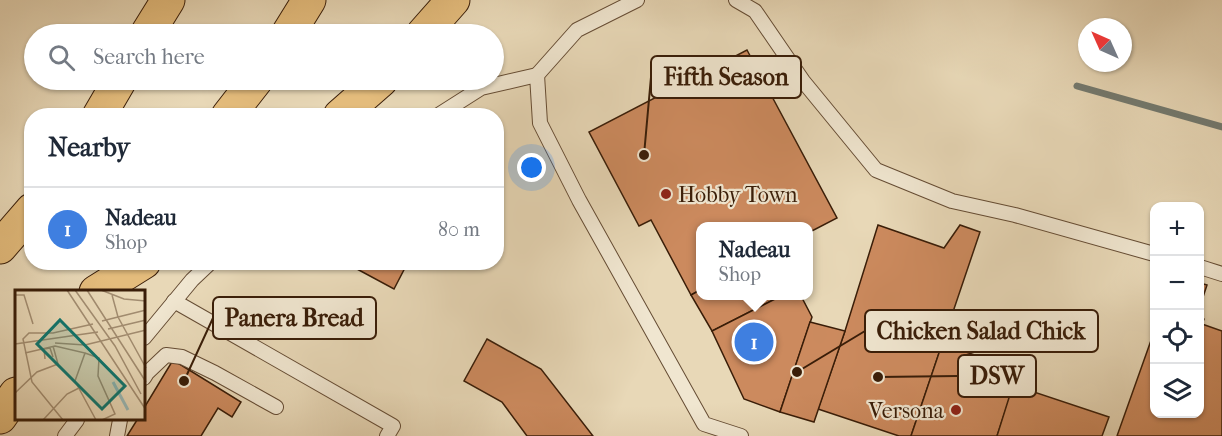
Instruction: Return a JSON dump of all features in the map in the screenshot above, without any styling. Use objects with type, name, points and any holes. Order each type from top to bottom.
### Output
[{"type":"main road","points":[[153,24],[168,0]]},
{"type":"main road","points":[[294,24],[309,0]]},
{"type":"main road","points":[[432,24],[453,0]]},
{"type":"main road","points":[[104,108],[114,90]]},
{"type":"main road","points":[[234,108],[248,90]]},
{"type":"main road","points":[[349,108],[370,90]]},
{"type":"main road","points":[[0,247],[24,220]]},
{"type":"main road","points":[[95,290],[109,270]]},
{"type":"main road","points":[[97,290],[131,270]]},
{"type":"main road","points":[[0,417],[15,395]]},
{"type":"lane","points":[[504,83],[537,75],[576,30],[637,0]]},
{"type":"lane","points":[[736,0],[755,10],[803,81],[876,170],[952,201],[1015,215],[1150,253]]},
{"type":"lane","points":[[537,75],[540,123],[579,200],[698,414],[704,424],[741,436]]},
{"type":"lane","points":[[450,108],[478,90]]},
{"type":"lane","points":[[1204,268],[1222,274]]},
{"type":"lane","points":[[146,336],[203,270]]},
{"type":"lane","points":[[174,301],[390,431]]},
{"type":"lane","points":[[146,375],[166,355],[182,357],[276,406]]},
{"type":"lane","points":[[65,436],[76,421]]},
{"type":"lane","points":[[117,436],[120,421]]},
{"type":"building","points":[[747,50],[837,218],[813,230],[813,222],[696,222],[696,292],[691,295],[651,220],[639,226],[589,132]]},
{"type":"building","points":[[878,225],[944,248],[960,225],[980,232],[911,436],[899,436],[818,409]]},
{"type":"building","points":[[359,270],[404,270],[394,289]]},
{"type":"building","points":[[696,292],[696,300],[773,300],[712,331],[691,295]]},
{"type":"building","points":[[773,300],[803,300],[812,317],[780,412],[744,399],[712,331]]},
{"type":"building","points":[[810,322],[845,331],[814,422],[780,412]]},
{"type":"building","points":[[1204,325],[1222,331],[1222,436],[1117,436],[1150,343],[1150,418],[1204,418]]},
{"type":"building","points":[[487,339],[541,369],[593,436],[527,436],[502,402],[464,381]]},
{"type":"building","points":[[942,344],[1019,370],[997,436],[911,436]]},
{"type":"building","points":[[173,360],[241,402],[232,417],[218,408],[201,436],[127,436],[136,421],[146,421],[146,405]]},
{"type":"building","points":[[1013,385],[1109,417],[1102,436],[997,436]]},
{"type":"waterway","points":[[1077,86],[1222,127]]},
{"type":"place","name":"Fifth Season","points":[[644,155]]},
{"type":"place","name":"Hobby Town","points":[[666,194]]},
{"type":"place","name":"Nadeau","points":[[754,342]]},
{"type":"place","name":"Chicken Salad Chick","points":[[797,372]]},
{"type":"place","name":"DSW","points":[[878,377]]},
{"type":"place","name":"Panera Bread","points":[[184,381]]},
{"type":"place","name":"Versona","points":[[956,410]]}]
